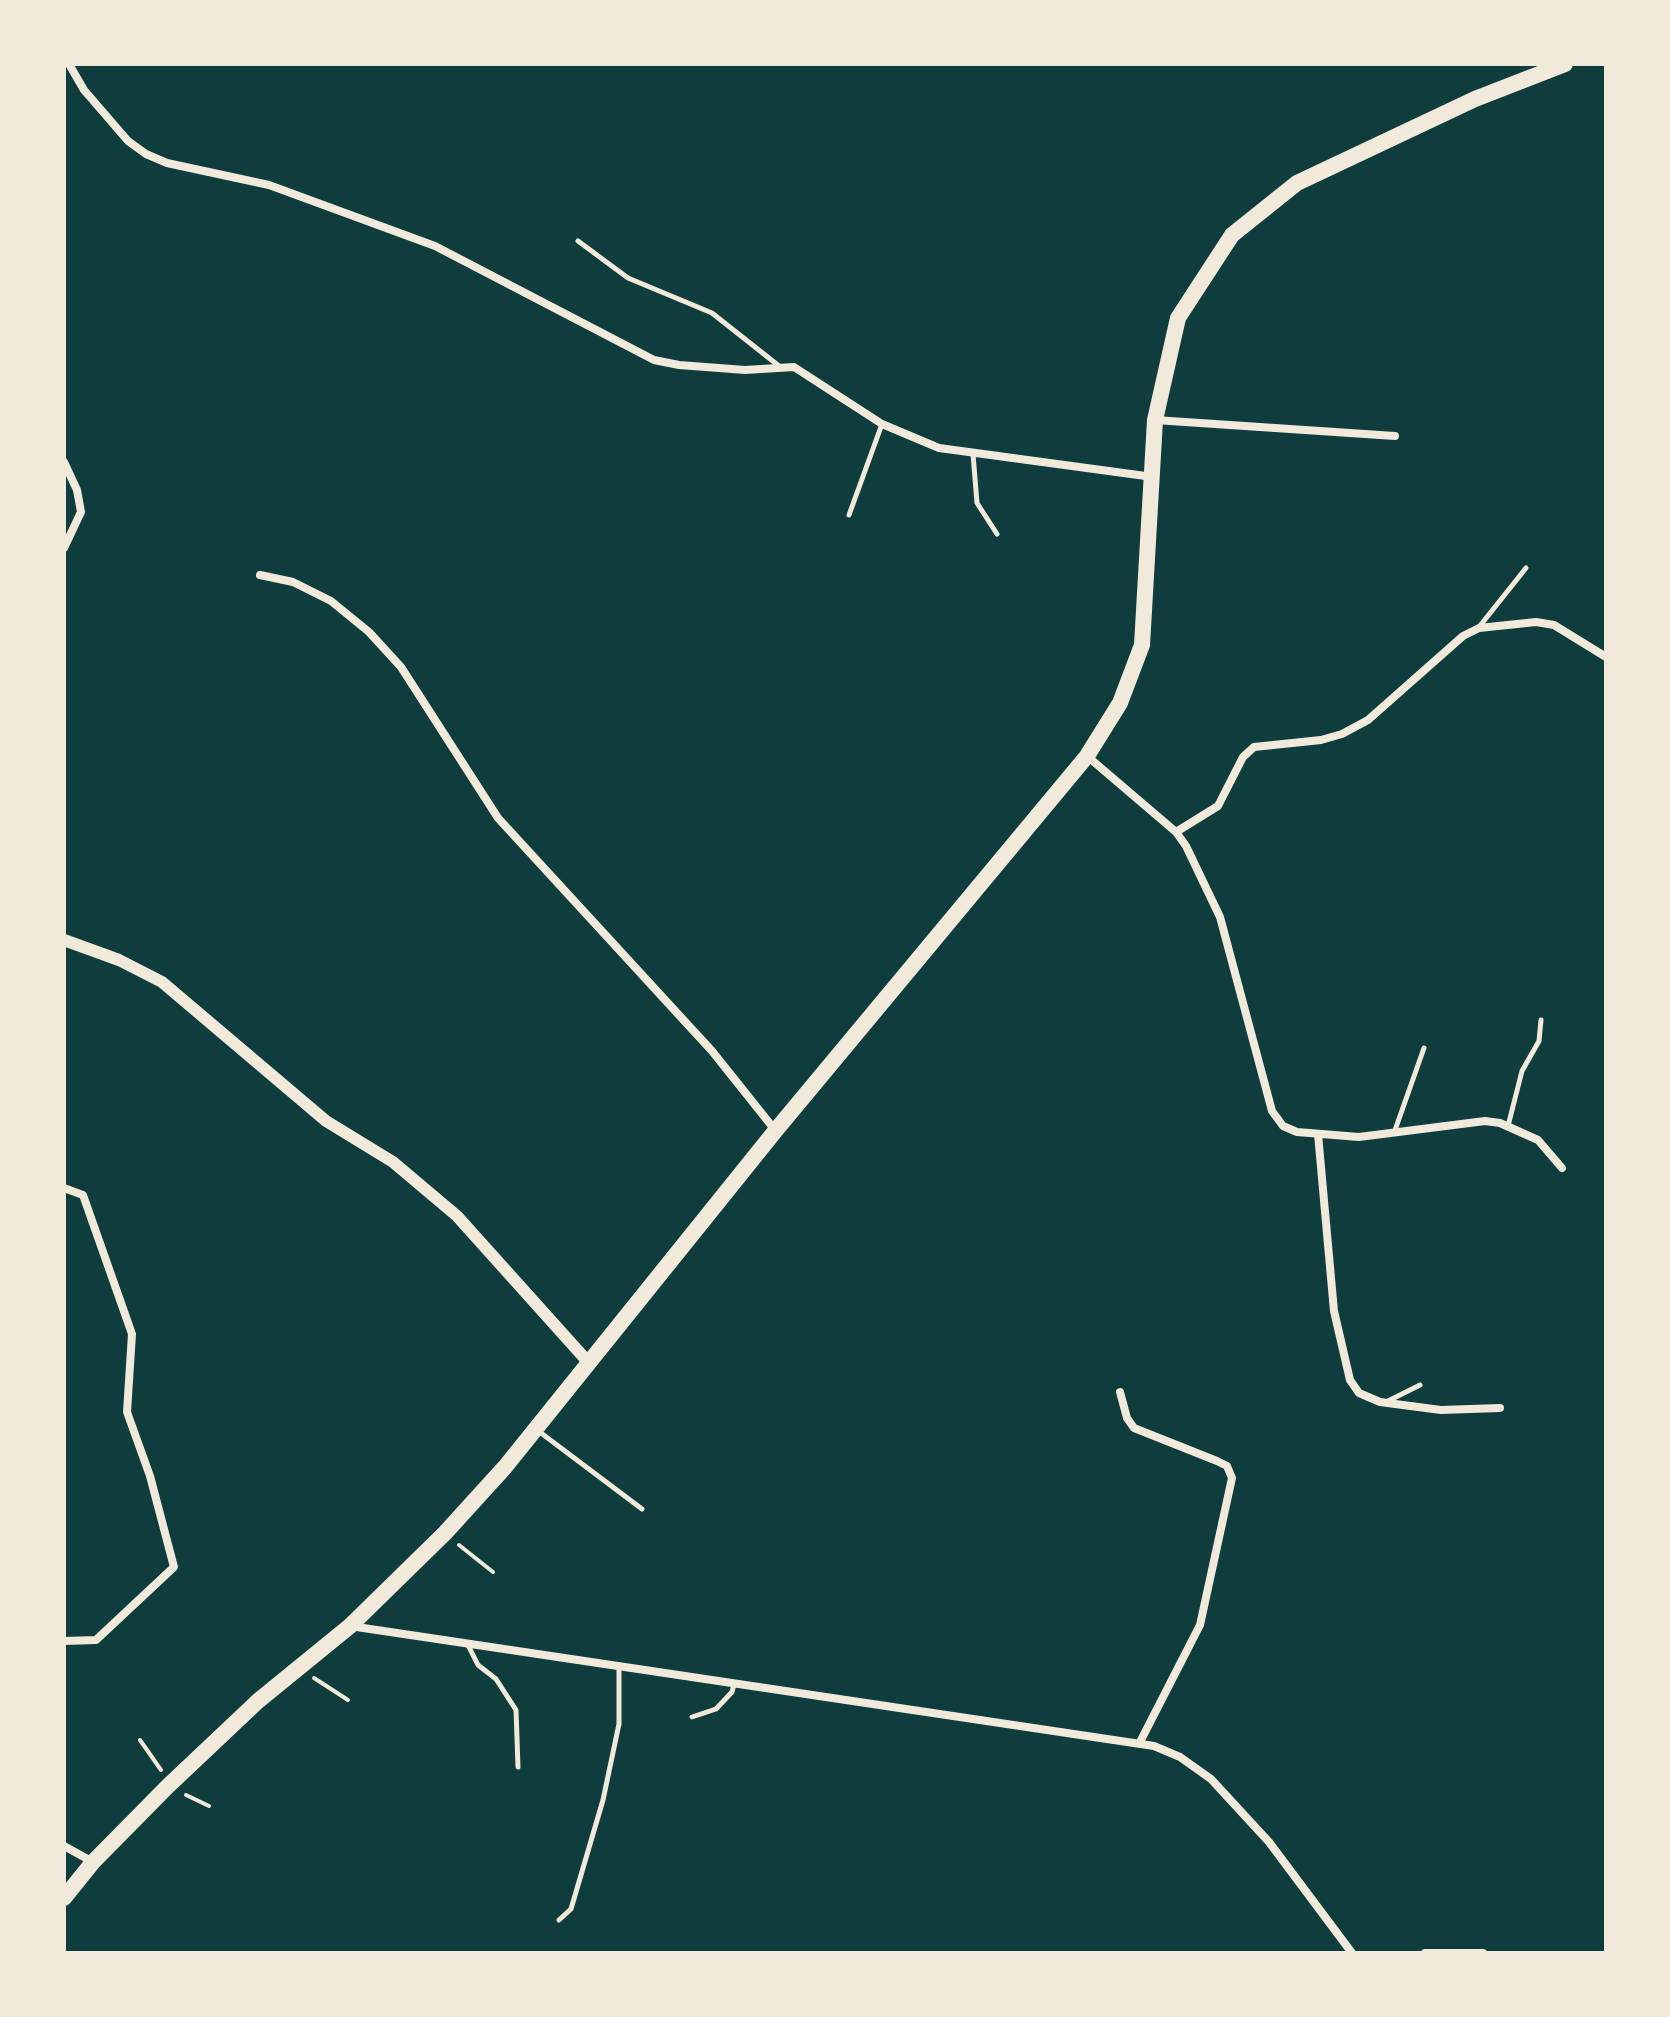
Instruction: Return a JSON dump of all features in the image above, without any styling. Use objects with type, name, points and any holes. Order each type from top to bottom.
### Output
[{"type":"highway","points":[[64,1898],[93,1862],[168,1786],[258,1701],[350,1626],[445,1533],[536,1429],[776,1130],[1087,756],[1120,703],[1142,645],[1155,420],[1178,318],[1232,235],[1297,183],[1475,99],[1565,64]]},
{"type":"street","points":[[69,64],[84,90],[128,141],[167,163],[269,185],[435,246],[654,360],[745,370],[779,366],[803,371],[882,424],[939,448],[1154,477]]},
{"type":"street","points":[[1155,420],[1395,436]]},
{"type":"street","points":[[64,462],[77,490],[81,512],[64,548]]},
{"type":"street","points":[[260,575],[306,588],[331,601],[369,632],[401,667],[498,818],[712,1051],[776,1130]]},
{"type":"street","points":[[1176,832],[1218,806],[1243,757],[1254,747],[1321,740],[1342,734],[1368,720],[1463,636],[1479,628],[1536,622],[1554,625],[1606,657]]},
{"type":"street","points":[[1087,756],[1176,832],[1220,917],[1272,1111],[1283,1126],[1297,1132],[1359,1137],[1485,1121],[1508,1126],[1538,1140],[1562,1168]]},
{"type":"street","points":[[64,940],[119,960],[162,982],[326,1121],[393,1162],[457,1216],[589,1363]]},
{"type":"street","points":[[1318,1134],[1334,1311],[1350,1380],[1359,1393],[1383,1403],[1441,1410],[1500,1408]]},
{"type":"street","points":[[64,1188],[83,1195],[132,1334],[127,1412],[150,1476],[174,1567],[96,1640],[64,1641]]},
{"type":"street","points":[[1120,1392],[1127,1418],[1134,1428],[1227,1466],[1232,1478],[1229,1506],[1200,1625],[1140,1742]]},
{"type":"street","points":[[350,1626],[1140,1742],[1180,1757],[1211,1779],[1269,1842],[1352,1953]]},
{"type":"street","points":[[64,1846],[93,1862]]},
{"type":"street","points":[[1425,1953],[1483,1953]]},
{"type":"lane","points":[[578,241],[628,278],[712,313],[779,366]]},
{"type":"lane","points":[[849,515],[882,424]]},
{"type":"lane","points":[[973,454],[977,503],[997,534]]},
{"type":"lane","points":[[1479,628],[1526,568]]},
{"type":"lane","points":[[1508,1126],[1522,1071],[1539,1041],[1541,1020]]},
{"type":"lane","points":[[1394,1133],[1424,1048]]},
{"type":"lane","points":[[1383,1403],[1420,1385]]},
{"type":"lane","points":[[536,1429],[642,1509]]},
{"type":"lane","points":[[468,1645],[478,1665],[496,1679],[516,1710],[518,1767]]},
{"type":"lane","points":[[559,1920],[571,1909],[603,1800],[619,1724],[619,1667]]},
{"type":"lane","points":[[692,1717],[716,1709],[732,1692],[734,1684]]},
{"type":"path","points":[[445,1533],[493,1572]]},
{"type":"path","points":[[298,1668],[348,1700]]},
{"type":"path","points":[[140,1740],[154,1755],[168,1786],[209,1806]]}]
